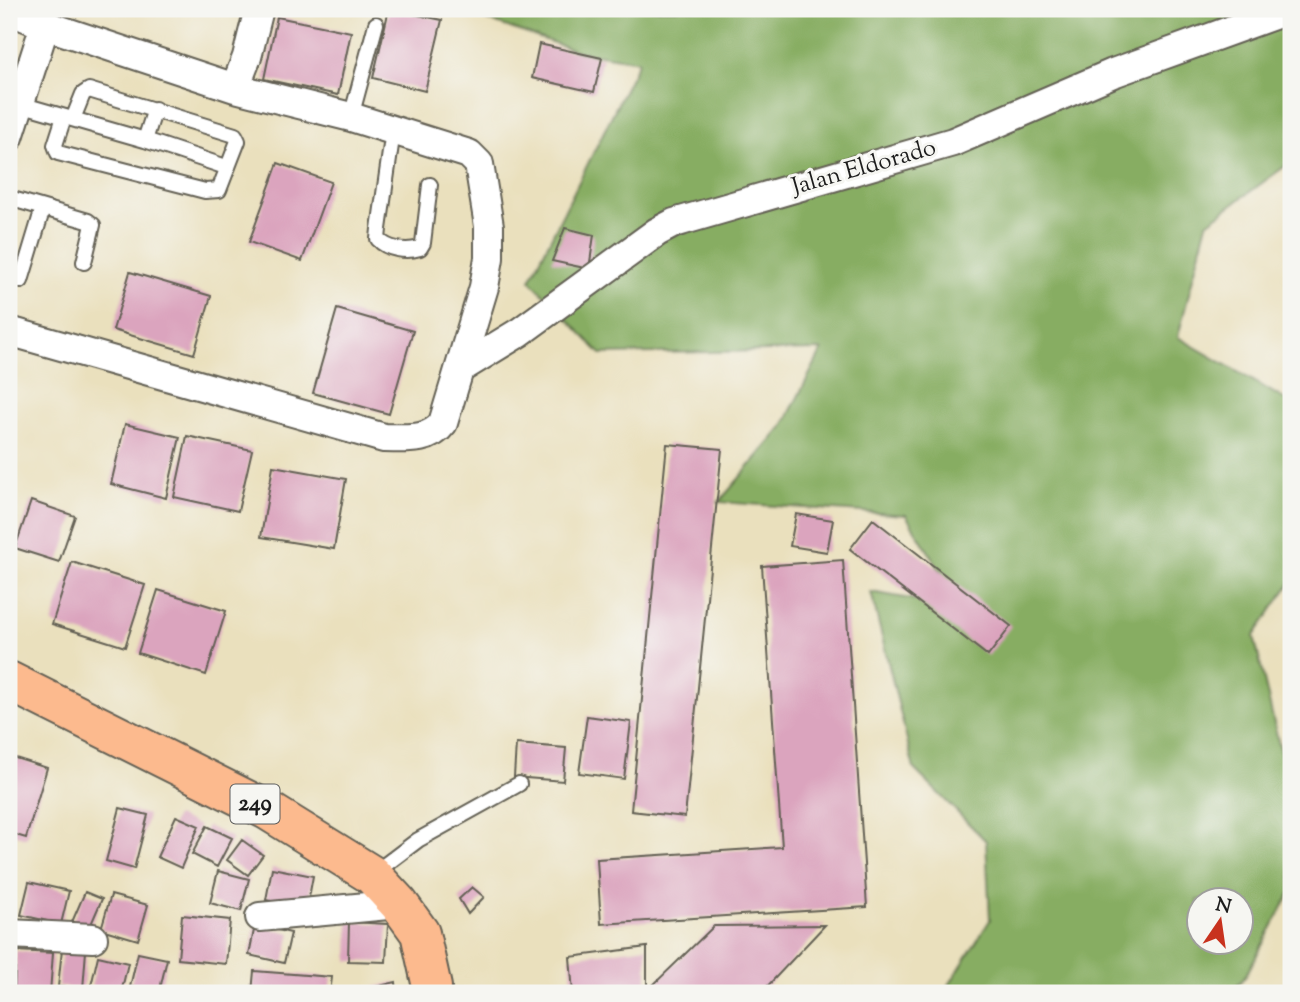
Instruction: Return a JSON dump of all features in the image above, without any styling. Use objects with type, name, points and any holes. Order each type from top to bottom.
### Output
[{"type":"main road","name":"249","points":[[9,681],[267,810],[372,875],[399,904],[420,933],[431,993]]},
{"type":"street","points":[[235,88],[247,57],[259,9]]},
{"type":"street","name":"Jalan Eldorado","points":[[461,368],[520,332],[657,232],[674,223],[953,142],[1113,72],[1290,9]]},
{"type":"street","points":[[9,10],[45,25],[235,88],[351,117],[469,154],[479,164],[489,226],[489,258],[484,287],[443,422],[433,433],[419,438],[384,438],[9,331]]},
{"type":"street","points":[[9,137],[45,25]]},
{"type":"street","points":[[260,917],[399,904]]},
{"type":"street","points":[[9,934],[93,939]]},
{"type":"lane","points":[[351,117],[376,24]]},
{"type":"lane","points":[[89,90],[235,135],[238,141],[219,190],[214,192],[58,153],[55,145],[68,118],[83,94],[89,90]]},
{"type":"lane","points":[[20,104],[224,164],[226,167]]},
{"type":"lane","points":[[145,140],[155,109]]},
{"type":"lane","points":[[393,131],[378,239],[384,246],[409,251],[420,248],[424,243],[430,185]]},
{"type":"lane","points":[[9,198],[88,221],[93,225],[84,262]]},
{"type":"lane","points":[[21,281],[43,208]]},
{"type":"lane","points":[[372,875],[418,840],[519,784]]},
{"type":"green space","points":[[465,9],[1220,9],[1291,31],[1291,162],[1207,223],[1178,337],[1291,403],[1291,582],[1254,636],[1283,762],[1291,848],[1291,892],[1246,975],[1231,993],[944,993],[990,920],[986,841],[914,769],[871,592],[963,608],[906,515],[719,502],[782,428],[822,350],[601,354],[530,280],[639,61],[580,52],[467,13]]},
{"type":"building","points":[[389,9],[442,20],[425,91],[373,78]]},
{"type":"building","points":[[277,17],[351,32],[338,95],[264,79]]},
{"type":"building","points":[[539,44],[602,58],[594,92],[532,78]]},
{"type":"building","points":[[278,163],[331,182],[302,261],[249,242]]},
{"type":"building","points":[[565,228],[594,235],[589,269],[552,261]]},
{"type":"building","points":[[130,272],[211,296],[194,354],[113,330]]},
{"type":"building","points":[[337,309],[413,331],[389,414],[313,393]]},
{"type":"building","points":[[125,424],[180,437],[166,498],[111,484]]},
{"type":"building","points":[[187,436],[252,450],[238,511],[174,497]]},
{"type":"building","points":[[667,444],[722,449],[685,817],[631,811]]},
{"type":"building","points":[[273,466],[346,479],[334,549],[261,537]]},
{"type":"building","points":[[31,501],[75,516],[59,562],[15,548]]},
{"type":"building","points":[[796,514],[833,520],[827,552],[790,546]]},
{"type":"building","points":[[873,519],[1011,626],[988,656],[850,549]]},
{"type":"building","points":[[843,560],[867,907],[601,924],[597,859],[782,847],[762,566]]},
{"type":"building","points":[[72,562],[145,585],[125,647],[52,624]]},
{"type":"building","points":[[158,590],[226,611],[206,675],[138,653]]},
{"type":"building","points":[[587,716],[631,722],[624,779],[579,773]]},
{"type":"building","points":[[516,744],[566,748],[563,781],[514,777]]},
{"type":"building","points":[[9,756],[47,768],[26,838],[9,833]]},
{"type":"building","points":[[120,808],[148,815],[134,869],[106,861]]},
{"type":"building","points":[[176,816],[199,826],[181,868],[157,857]]},
{"type":"building","points":[[207,826],[232,838],[217,867],[192,854]]},
{"type":"building","points":[[242,840],[263,855],[248,875],[227,860]]},
{"type":"building","points":[[272,868],[313,876],[307,908],[266,900]]},
{"type":"building","points":[[218,871],[249,879],[241,911],[210,903]]},
{"type":"building","points":[[9,882],[15,883],[10,905],[9,904]]},
{"type":"building","points":[[29,882],[69,891],[61,924],[21,915]]},
{"type":"building","points":[[472,887],[484,897],[468,914],[459,899]]},
{"type":"building","points":[[85,892],[102,899],[89,929],[72,922]]},
{"type":"building","points":[[111,895],[148,905],[138,940],[101,929]]},
{"type":"building","points":[[182,915],[230,920],[226,964],[178,959]]},
{"type":"building","points":[[349,922],[388,924],[386,962],[348,961]]},
{"type":"building","points":[[255,925],[291,933],[284,963],[249,955]]},
{"type":"building","points":[[825,925],[761,993],[573,993],[570,957],[647,947],[647,991],[714,926]]},
{"type":"building","points":[[62,949],[86,951],[83,989],[58,987]]},
{"type":"building","points":[[16,951],[53,953],[50,993],[14,993]]},
{"type":"building","points":[[138,953],[167,959],[159,993],[130,987]]},
{"type":"building","points":[[98,956],[128,963],[121,993],[91,986]]},
{"type":"building","points":[[254,971],[332,977],[330,993],[252,993]]},
{"type":"building","points":[[396,982],[397,993],[372,993],[371,988]]}]
